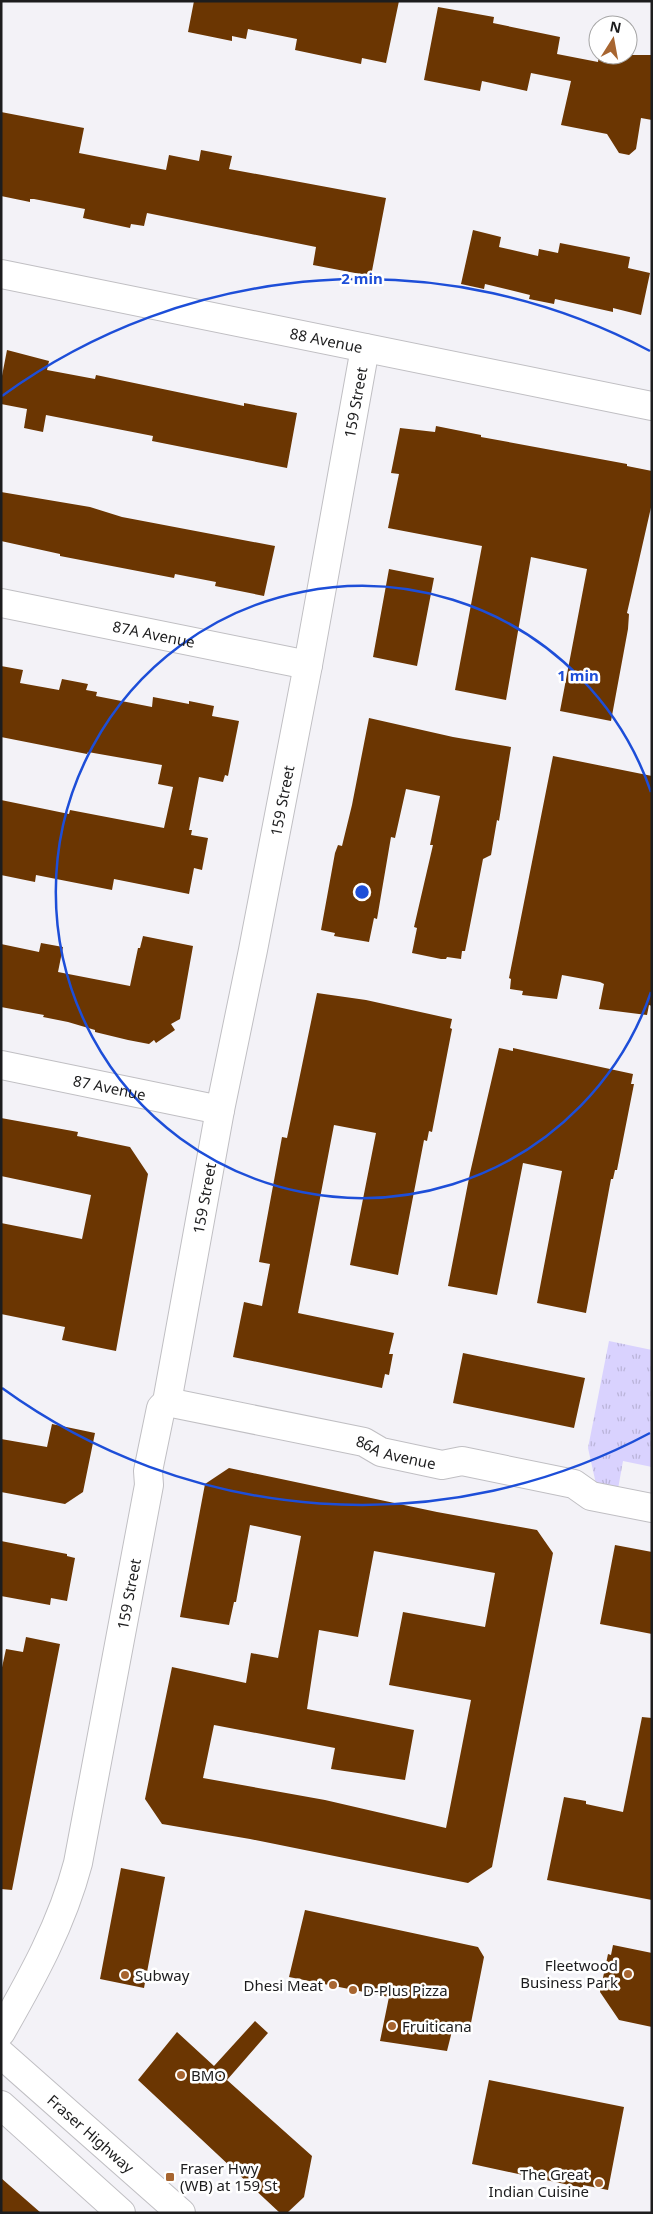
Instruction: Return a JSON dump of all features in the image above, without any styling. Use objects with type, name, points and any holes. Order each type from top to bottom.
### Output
[{"type":"street","name":"88 Avenue","points":[[1,274],[652,406]]},
{"type":"street","name":"159 Street","points":[[1,2032],[56,1930],[72,1886],[149,1485],[148,1470],[156,1428],[161,1408],[167,1402],[220,1110],[308,664],[365,348]]},
{"type":"street","name":"87A Avenue","points":[[1,603],[308,664]]},
{"type":"street","name":"87 Avenue","points":[[1,1065],[220,1110]]},
{"type":"street","name":"86A Avenue","points":[[167,1402],[364,1442],[381,1452],[442,1465],[462,1461],[574,1484],[591,1496],[652,1508]]},
{"type":"street","name":"Fraser Highway","points":[[1,2054],[181,2213]]},
{"type":"street","points":[[1,2105],[121,2213]]},
{"type":"green space","points":[[609,1341],[652,1350],[652,1467],[623,1461],[618,1489],[596,1484],[588,1448]]},
{"type":"building","points":[[194,1],[399,1],[386,63],[362,58],[361,64],[295,50],[297,39],[248,29],[246,39],[232,36],[232,41],[188,32]]},
{"type":"building","points":[[438,7],[494,17],[493,23],[560,37],[557,54],[588,60],[588,65],[638,65],[638,55],[652,55],[652,120],[641,118],[636,149],[629,155],[619,153],[607,134],[561,125],[571,81],[531,73],[527,91],[482,81],[480,91],[424,80]]},
{"type":"building","points":[[1,112],[84,128],[79,153],[166,170],[169,155],[199,161],[201,150],[232,156],[229,169],[386,198],[371,276],[313,265],[316,247],[147,213],[144,226],[131,224],[130,228],[83,218],[85,209],[34,199],[30,199],[30,202],[1,196]]},
{"type":"building","points":[[473,230],[501,237],[499,247],[538,256],[539,249],[558,253],[560,243],[630,257],[628,268],[650,273],[641,315],[613,308],[613,312],[555,299],[554,304],[529,299],[530,295],[485,284],[484,289],[461,284]]},
{"type":"building","points":[[7,350],[49,361],[47,370],[95,379],[96,375],[244,406],[244,403],[297,413],[287,468],[152,441],[153,436],[46,415],[43,432],[24,428],[27,409],[1,404],[1,381]]},
{"type":"building","points":[[436,426],[481,435],[481,437],[627,464],[627,466],[652,471],[652,503],[627,613],[629,614],[628,629],[611,721],[560,711],[587,569],[531,557],[506,700],[455,690],[482,546],[388,528],[399,474],[391,473],[400,428],[435,432]]},
{"type":"building","points":[[1,492],[90,507],[122,517],[275,546],[264,596],[215,586],[216,582],[175,574],[174,578],[60,556],[60,554],[1,541]]},
{"type":"building","points":[[389,569],[434,578],[417,666],[373,657]]},
{"type":"building","points":[[1,666],[23,670],[20,683],[59,690],[62,679],[88,684],[86,690],[97,692],[96,696],[152,707],[153,697],[189,704],[189,701],[214,706],[212,716],[239,721],[228,776],[225,775],[223,782],[199,777],[189,830],[192,830],[191,835],[208,838],[202,870],[194,868],[189,894],[114,879],[112,890],[36,875],[35,882],[1,875],[1,800],[69,814],[70,810],[164,828],[173,787],[158,784],[162,765],[88,752],[87,754],[1,737]]},
{"type":"building","points":[[369,718],[453,737],[511,747],[499,821],[497,820],[491,855],[483,859],[465,951],[462,951],[461,959],[447,957],[446,959],[441,959],[412,953],[417,928],[414,927],[433,845],[430,845],[440,796],[406,789],[395,838],[391,837],[377,919],[374,918],[369,942],[334,936],[335,933],[321,930],[335,853],[338,845],[342,846]]},
{"type":"building","points":[[553,756],[652,776],[652,1006],[649,1005],[647,1015],[599,1009],[604,984],[600,982],[562,975],[557,999],[522,995],[523,991],[510,989],[511,979],[509,978]]},
{"type":"building","points":[[143,936],[193,946],[180,1019],[171,1024],[175,1030],[156,1043],[154,1040],[149,1044],[128,1040],[95,1032],[95,1030],[68,1022],[43,1017],[44,1015],[1,1007],[1,944],[39,952],[41,943],[63,947],[58,972],[130,986],[138,948],[140,948]]},
{"type":"building","points":[[317,993],[366,1000],[452,1019],[450,1028],[452,1029],[432,1132],[429,1131],[427,1141],[424,1140],[398,1275],[350,1265],[376,1133],[334,1125],[298,1313],[394,1333],[389,1354],[393,1354],[389,1375],[385,1374],[382,1388],[233,1357],[244,1302],[262,1306],[270,1264],[259,1262],[282,1137],[287,1138]]},
{"type":"building","points":[[499,1048],[513,1051],[513,1048],[633,1074],[631,1084],[634,1084],[617,1170],[615,1170],[613,1179],[611,1179],[586,1313],[537,1303],[562,1171],[523,1163],[497,1295],[448,1286],[470,1173]]},
{"type":"building","points":[[1,1118],[78,1132],[77,1136],[130,1147],[148,1174],[116,1351],[62,1340],[65,1327],[1,1314],[1,1223],[82,1239],[91,1195],[1,1176]]},
{"type":"building","points":[[463,1353],[585,1378],[574,1428],[453,1403]]},
{"type":"building","points":[[52,1424],[95,1433],[83,1492],[65,1504],[1,1492],[1,1439],[47,1447]]},
{"type":"building","points":[[229,1468],[437,1512],[537,1530],[553,1553],[492,1867],[468,1883],[250,1839],[162,1824],[145,1799],[172,1667],[246,1683],[251,1653],[278,1658],[301,1536],[250,1525],[236,1602],[234,1602],[229,1625],[180,1617],[205,1484]],"holes":[[[374,1551],[495,1573],[485,1627],[403,1612],[389,1685],[471,1700],[446,1828],[325,1800],[203,1778],[214,1725],[335,1748],[331,1769],[405,1780],[414,1730],[307,1709],[319,1630],[358,1637]]]},
{"type":"building","points":[[1,1541],[67,1554],[67,1556],[75,1558],[67,1601],[51,1598],[50,1605],[1,1596]]},
{"type":"building","points":[[615,1545],[652,1552],[652,1634],[600,1624]]},
{"type":"building","points":[[26,1637],[60,1644],[12,1890],[1,1889],[1,1672],[6,1649],[23,1652]]},
{"type":"building","points":[[642,1717],[652,1718],[652,1900],[547,1880],[564,1797],[586,1801],[586,1804],[623,1812]]},
{"type":"building","points":[[121,1868],[165,1877],[144,1988],[100,1979]]},
{"type":"building","points":[[305,1910],[478,1947],[484,1957],[469,2033],[452,2031],[447,2051],[380,2041],[389,1997],[289,1977]]},
{"type":"building","name":"Fleetwood Business Park","points":[[613,1945],[652,1953],[652,2027],[619,2020],[600,1992],[608,1954],[611,1955]]},
{"type":"building","points":[[255,2021],[268,2033],[227,2080],[312,2156],[304,2197],[287,2213],[280,2213],[138,2080],[177,2032],[214,2066]]},
{"type":"building","points":[[489,2080],[624,2107],[608,2190],[583,2185],[583,2188],[472,2164]]},
{"type":"building","points":[[1,2178],[41,2213],[1,2213]]},
{"type":"place","name":"Fleetwood Business Park","points":[[628,1974]]},
{"type":"place","name":"Subway","points":[[125,1975]]},
{"type":"place","name":"Dhesi Meat","points":[[333,1985]]},
{"type":"place","name":"D-Plus Pizza","points":[[353,1990]]},
{"type":"place","name":"Fruiticana","points":[[392,2026]]},
{"type":"place","name":"BMO","points":[[181,2075]]},
{"type":"place","name":"Fraser Hwy (WB) at 159 St","points":[[170,2177]]},
{"type":"place","name":"The Great Indian Cuisine","points":[[599,2183]]}]
